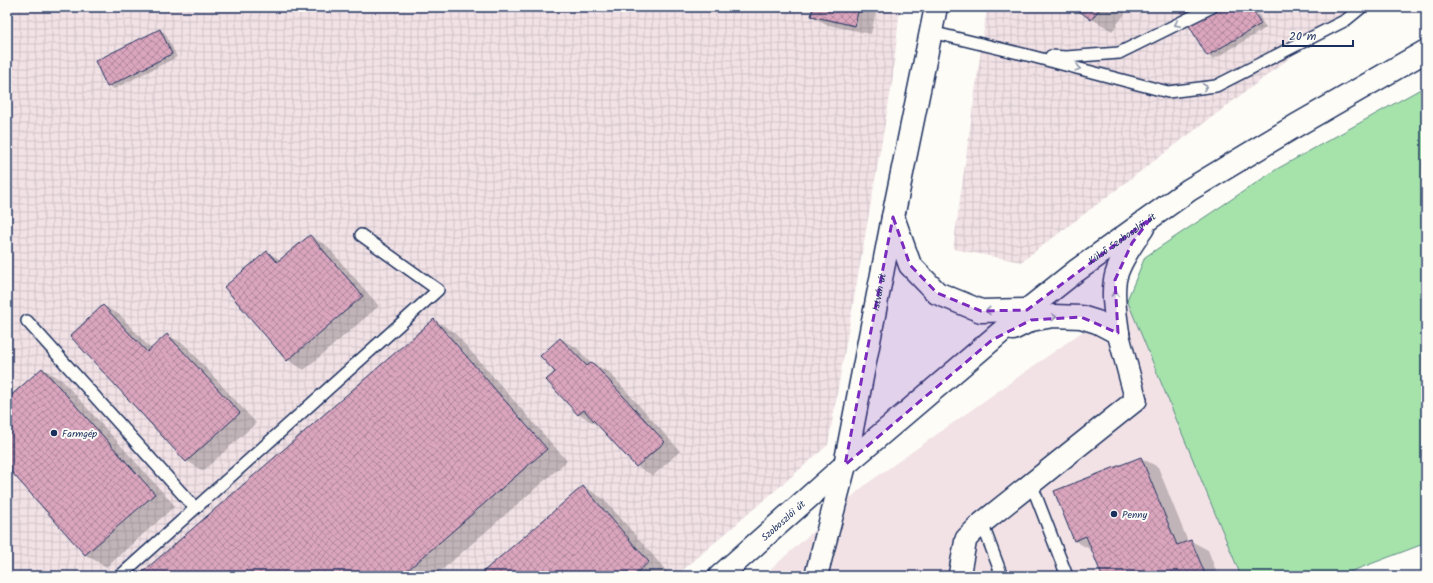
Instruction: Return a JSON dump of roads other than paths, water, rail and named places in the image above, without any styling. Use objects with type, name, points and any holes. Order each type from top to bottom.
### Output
[{"type":"main road","name":"István út","points":[[816,576],[845,465],[893,217],[936,7]]},
{"type":"main road","name":"Külső Szoboszlói út","points":[[845,465],[1027,310],[1076,271],[1189,190],[1297,125],[1426,51]]},
{"type":"main road","points":[[893,217],[910,265],[937,293],[981,311],[1027,310]]},
{"type":"main road","points":[[1118,333],[1114,305],[1115,280],[1132,243],[1151,218]]},
{"type":"main road","points":[[992,340],[1031,320],[1053,316],[1081,317],[1097,322],[1118,333]]},
{"type":"main road","name":"Szoboszlói út","points":[[720,576],[845,465]]},
{"type":"street","points":[[959,576],[966,539],[982,523],[1136,400],[1118,333]]},
{"type":"lane","points":[[1027,55],[1066,57],[1119,53],[1212,7]]},
{"type":"lane","points":[[931,32],[1027,55],[1168,92],[1216,86],[1346,20],[1362,7]]},
{"type":"lane","points":[[120,576],[438,290],[361,235]]},
{"type":"lane","points":[[27,321],[195,508]]},
{"type":"lane","points":[[1031,483],[1067,576]]},
{"type":"lane","points":[[982,523],[1002,576]]},
{"type":"place","name":"Farmgép","points":[[54,433]]},
{"type":"place","name":"Penny","points":[[1114,514]]}]
